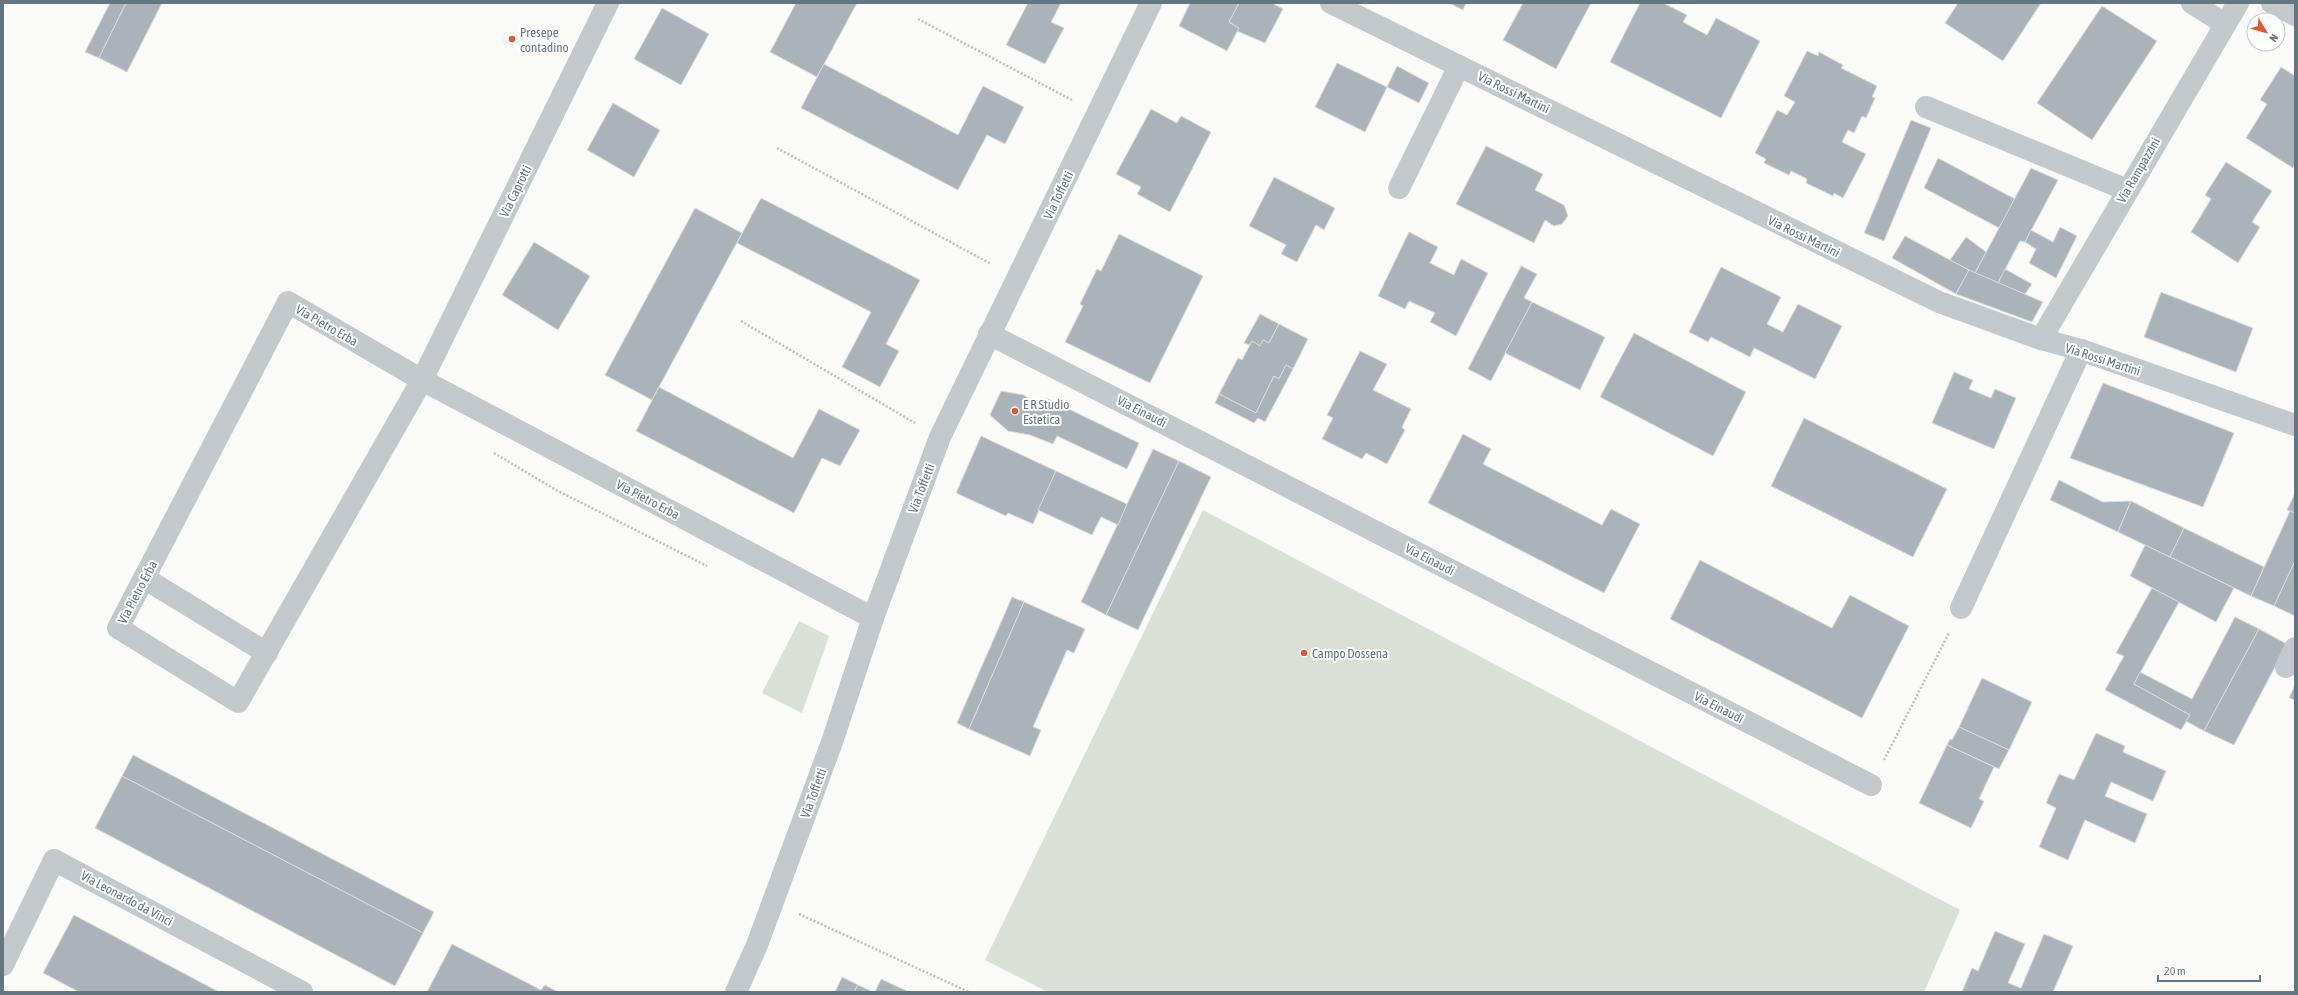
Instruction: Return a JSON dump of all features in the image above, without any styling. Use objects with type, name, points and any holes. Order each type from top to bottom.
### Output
[{"type":"street","name":"Via Caprotti","points":[[422,380],[608,3]]},
{"type":"street","name":"Via Toffetti","points":[[736,992],[757,945],[821,772],[873,618],[940,437],[1016,277],[1098,114],[1151,3]]},
{"type":"street","name":"Via Rossi Martini","points":[[1331,3],[1939,302],[2041,339],[2081,350],[2295,425]]},
{"type":"street","points":[[2192,3],[2225,24]]},
{"type":"street","name":"Via Rampazzini","points":[[2041,339],[2238,3]]},
{"type":"street","points":[[2272,3],[2295,15]]},
{"type":"street","points":[[1399,188],[1459,66]]},
{"type":"street","points":[[1926,107],[2127,190]]},
{"type":"street","name":"Via Pietro Erba","points":[[422,380],[267,654],[238,702],[118,628],[288,302],[422,380],[873,618]]},
{"type":"street","name":"Via Einaudi","points":[[989,334],[1871,786]]},
{"type":"street","points":[[1961,608],[2081,350]]},
{"type":"street","points":[[144,578],[267,654]]},
{"type":"street","name":"Via Leonardo da Vinci","points":[[3,965],[54,860],[302,992]]},
{"type":"path","points":[[918,19],[1098,114]]},
{"type":"path","points":[[777,148],[1016,277]]},
{"type":"path","points":[[741,321],[940,437]]},
{"type":"path","points":[[489,451],[556,490],[711,568]]},
{"type":"path","points":[[1871,786],[1961,608]]},
{"type":"path","points":[[796,912],[970,992]]},
{"type":"shaded area","name":"Campo Dossena","points":[[1203,510],[1960,910],[1924,992],[1048,992],[985,960]]},
{"type":"shaded area","points":[[799,621],[829,636],[802,713],[762,693]]},
{"type":"building","points":[[110,3],[126,3],[99,58],[85,52]]},
{"type":"building","points":[[126,3],[162,3],[127,72],[99,58]]},
{"type":"building","points":[[796,3],[857,3],[817,77],[770,52]]},
{"type":"building","points":[[1028,3],[1061,3],[1051,22],[1064,28],[1045,64],[1006,45]]},
{"type":"building","points":[[1190,3],[1239,3],[1229,22],[1239,28],[1227,51],[1179,26]]},
{"type":"building","points":[[1239,3],[1272,3],[1283,9],[1265,43],[1237,31],[1239,28],[1229,22]]},
{"type":"building","points":[[1449,3],[1466,3],[1463,10]]},
{"type":"building","points":[[1523,3],[1591,3],[1556,69],[1503,40]]},
{"type":"building","points":[[1640,3],[1663,3],[1687,15],[1683,22],[1707,35],[1716,18],[1760,41],[1721,118],[1610,62]]},
{"type":"building","points":[[1958,3],[2041,3],[2003,61],[1945,23]]},
{"type":"building","points":[[2102,6],[2157,41],[2092,140],[2037,103]]},
{"type":"building","points":[[662,8],[709,34],[681,85],[634,59]]},
{"type":"building","points":[[1807,51],[1818,56],[1819,52],[1843,65],[1841,68],[1877,86],[1872,97],[1875,98],[1866,118],[1862,116],[1854,133],[1848,130],[1842,142],[1866,154],[1843,198],[1834,193],[1833,196],[1806,183],[1807,179],[1791,171],[1789,175],[1764,163],[1766,159],[1755,153],[1777,110],[1787,115],[1795,102],[1784,96]]},
{"type":"building","points":[[1337,63],[1387,87],[1365,132],[1315,107]]},
{"type":"building","points":[[824,64],[958,135],[983,86],[1024,107],[1005,144],[987,135],[958,190],[801,108]]},
{"type":"building","points":[[1397,66],[1429,83],[1419,103],[1387,87]]},
{"type":"building","points":[[2281,67],[2295,76],[2295,164],[2293,168],[2246,138],[2267,104],[2260,100]]},
{"type":"building","points":[[613,103],[660,130],[634,177],[587,150]]},
{"type":"building","points":[[1151,109],[1177,123],[1181,116],[1211,132],[1170,212],[1137,194],[1141,187],[1116,174]]},
{"type":"building","points":[[1911,120],[1931,128],[1884,241],[1864,233]]},
{"type":"building","points":[[1486,146],[1543,174],[1535,190],[1564,205],[1568,216],[1562,224],[1554,226],[1545,220],[1534,243],[1456,204]]},
{"type":"building","points":[[1938,158],[2015,199],[1999,228],[1924,188]]},
{"type":"building","points":[[2226,162],[2272,191],[2252,222],[2260,227],[2238,263],[2191,232],[2211,199],[2205,195]]},
{"type":"building","points":[[2031,168],[2058,180],[2025,242],[2020,241],[1998,283],[1975,273]]},
{"type":"building","points":[[1274,177],[1335,208],[1324,230],[1316,225],[1297,262],[1281,254],[1286,245],[1249,226]]},
{"type":"building","points":[[761,198],[920,280],[886,344],[899,351],[880,387],[842,367],[871,312],[737,243]]},
{"type":"building","points":[[695,208],[742,233],[652,400],[605,375]]},
{"type":"building","points":[[2060,227],[2077,236],[2056,278],[2029,263],[2036,249],[2025,242],[2031,230],[2053,242]]},
{"type":"building","points":[[1409,232],[1438,247],[1430,263],[1454,275],[1461,259],[1488,273],[1456,336],[1430,322],[1435,313],[1409,301],[1405,309],[1378,296]]},
{"type":"building","points":[[1119,234],[1203,276],[1150,383],[1065,342],[1083,306],[1080,304],[1097,269],[1101,271]]},
{"type":"building","points":[[1905,236],[1969,270],[1956,294],[1892,258]]},
{"type":"building","points":[[1966,237],[1986,252],[1975,273],[1950,260]]},
{"type":"building","points":[[534,242],[590,276],[558,330],[502,295]]},
{"type":"building","points":[[1521,266],[1537,274],[1524,298],[1532,302],[1491,381],[1468,369]]},
{"type":"building","points":[[1721,267],[1781,297],[1767,324],[1783,332],[1798,304],[1842,326],[1815,379],[1754,348],[1750,357],[1711,337],[1708,342],[1689,332]]},
{"type":"building","points":[[2005,269],[2032,284],[2025,294],[1998,283]]},
{"type":"building","points":[[1969,270],[2043,302],[2032,322],[1956,294]]},
{"type":"building","points":[[2161,292],[2253,328],[2236,372],[2144,337]]},
{"type":"building","points":[[1532,302],[1605,337],[1580,390],[1505,353]]},
{"type":"building","points":[[1260,314],[1279,324],[1269,343],[1263,340],[1260,346],[1252,341],[1249,345],[1244,343]]},
{"type":"building","points":[[1279,324],[1308,339],[1293,369],[1286,365],[1279,379],[1274,376],[1256,413],[1219,394],[1238,358],[1242,360],[1252,341],[1260,346],[1263,340],[1269,343]]},
{"type":"building","points":[[1634,333],[1746,392],[1713,456],[1600,397]]},
{"type":"building","points":[[1360,351],[1387,364],[1373,390],[1411,409],[1402,427],[1405,430],[1387,464],[1366,453],[1362,459],[1322,439],[1333,418],[1327,415]]},
{"type":"building","points":[[1286,365],[1293,369],[1265,422],[1258,418],[1254,423],[1215,403],[1219,394],[1256,413],[1274,376],[1279,379]]},
{"type":"building","points":[[1954,372],[1973,380],[1969,389],[1991,398],[1995,389],[2016,398],[1994,449],[1932,423]]},
{"type":"building","points":[[2103,383],[2234,433],[2203,507],[2070,458]]},
{"type":"building","points":[[659,387],[793,458],[819,409],[860,430],[840,466],[822,458],[794,513],[636,431]]},
{"type":"building","points":[[1001,391],[1024,395],[1041,409],[1046,398],[1139,443],[1127,469],[1057,436],[1053,444],[1030,435],[1008,431],[990,415]]},
{"type":"building","points":[[1804,418],[1947,489],[1913,557],[1771,486]]},
{"type":"building","points":[[1463,434],[1491,449],[1483,464],[1602,525],[1611,509],[1640,524],[1604,593],[1428,503]]},
{"type":"building","points":[[981,436],[1056,471],[1033,524],[1008,513],[1006,516],[956,493]]},
{"type":"building","points":[[1153,449],[1179,461],[1106,615],[1081,602]]},
{"type":"building","points":[[1179,461],[1211,477],[1138,630],[1106,615]]},
{"type":"building","points":[[1056,471],[1127,504],[1118,525],[1101,517],[1092,535],[1038,510]]},
{"type":"building","points":[[2059,480],[2103,502],[2131,501],[2118,532],[2050,500]]},
{"type":"building","points":[[2295,493],[2295,513],[2287,510]]},
{"type":"building","points":[[2131,501],[2184,528],[2170,557],[2118,532]]},
{"type":"building","points":[[2290,511],[2295,513],[2295,561],[2274,606],[2251,596]]},
{"type":"building","points":[[2184,528],[2264,567],[2251,596],[2170,557]]},
{"type":"building","points":[[2145,545],[2234,588],[2216,622],[2130,576]]},
{"type":"building","points":[[1700,560],[1832,628],[1850,595],[1909,626],[1862,718],[1670,619]]},
{"type":"building","points":[[2295,561],[2295,616],[2274,606]]},
{"type":"building","points":[[2152,588],[2179,602],[2134,684],[2190,715],[2181,730],[2105,690],[2124,656],[2116,653]]},
{"type":"building","points":[[1012,597],[1024,602],[969,729],[957,723]]},
{"type":"building","points":[[1024,602],[1085,629],[1074,653],[1067,650],[1033,727],[1041,730],[1030,756],[969,729]]},
{"type":"building","points":[[2235,617],[2259,629],[2204,731],[2186,721],[2190,715],[2134,684],[2140,672],[2192,699]]},
{"type":"building","points":[[2259,629],[2287,644],[2234,745],[2204,731]]},
{"type":"building","points":[[1982,678],[2032,702],[2009,750],[1959,727]]},
{"type":"building","points":[[2295,685],[2295,700],[2289,698]]},
{"type":"building","points":[[1959,727],[2009,750],[1999,769],[1947,745],[1950,739],[1952,740]]},
{"type":"building","points":[[2096,733],[2125,746],[2123,752],[2166,771],[2153,801],[2111,782],[2105,796],[2147,814],[2135,843],[2085,820],[2068,860],[2039,847],[2056,808],[2046,803],[2059,774],[2074,780]]},
{"type":"building","points":[[1947,745],[1994,767],[1979,799],[1984,801],[1971,828],[1919,803]]},
{"type":"building","points":[[133,755],[434,912],[423,933],[122,776]]},
{"type":"building","points":[[122,776],[423,933],[395,986],[95,828]]},
{"type":"building","points":[[74,915],[219,992],[79,992],[43,973]]},
{"type":"building","points":[[1995,931],[2025,944],[2008,983],[2021,988],[2044,934],[2073,946],[2053,992],[1962,992],[1972,968],[1978,971]]},
{"type":"building","points":[[452,944],[541,990],[545,985],[558,992],[427,992]]},
{"type":"building","points":[[842,977],[858,985],[854,992],[835,992]]},
{"type":"building","points":[[881,979],[909,992],[875,992]]},
{"type":"building","points":[[858,985],[873,992],[854,992]]},
{"type":"place","name":"Presepe contadino","points":[[512,39]]},
{"type":"place","name":"E R Studio Estetica","points":[[1015,411]]},
{"type":"place","name":"Campo Dossena","points":[[1304,653]]}]
